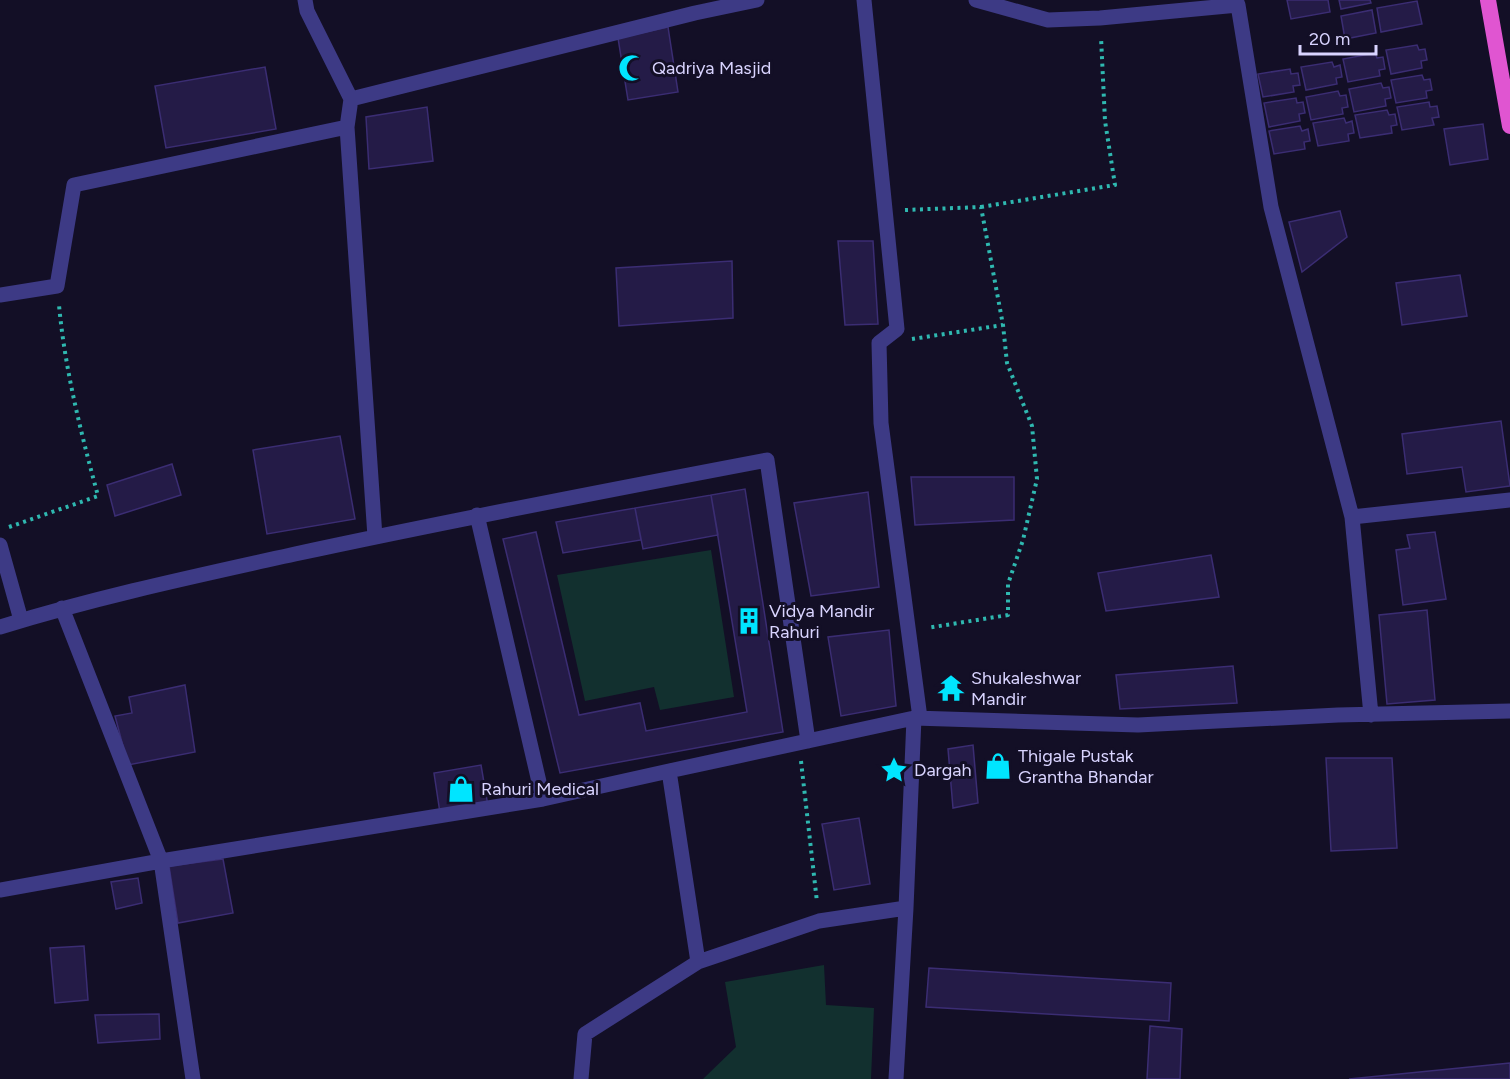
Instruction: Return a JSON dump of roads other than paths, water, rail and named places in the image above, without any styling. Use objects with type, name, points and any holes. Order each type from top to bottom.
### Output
[{"type":"highway","points":[[1488,0],[1510,126]]},
{"type":"street","points":[[305,0],[306,11],[351,99],[347,127],[375,537]]},
{"type":"street","points":[[351,99],[695,13],[757,0]]},
{"type":"street","points":[[864,0],[897,329],[879,344],[881,423],[909,630],[917,718],[896,1079]]},
{"type":"street","points":[[976,0],[1048,20],[1100,18],[1237,3],[1271,207],[1352,517],[1371,715]]},
{"type":"street","points":[[0,295],[57,286],[74,184],[347,127]]},
{"type":"street","points":[[0,627],[62,608],[375,537],[477,515],[767,460],[803,742]]},
{"type":"street","points":[[1352,517],[1510,500]]},
{"type":"street","points":[[477,515],[543,799]]},
{"type":"street","points":[[0,545],[21,620]]},
{"type":"street","points":[[62,608],[161,861],[193,1079]]},
{"type":"street","points":[[0,890],[161,861],[543,799],[917,718],[1138,725],[1510,711]]},
{"type":"street","points":[[669,771],[698,962]]},
{"type":"street","points":[[581,1079],[585,1034],[698,962],[819,921],[906,908]]},
{"type":"place","name":"Qadriya Masjid","points":[[632,68]]},
{"type":"place","name":"Vidya Mandir Rahuri","points":[[749,621]]},
{"type":"place","name":"Shukaleshwar Mandir","points":[[951,688]]},
{"type":"place","name":"Thigale Pustak Grantha Bhandar","points":[[998,766]]},
{"type":"place","name":"Dargah","points":[[894,770]]},
{"type":"place","name":"Rahuri Medical","points":[[461,789]]}]
